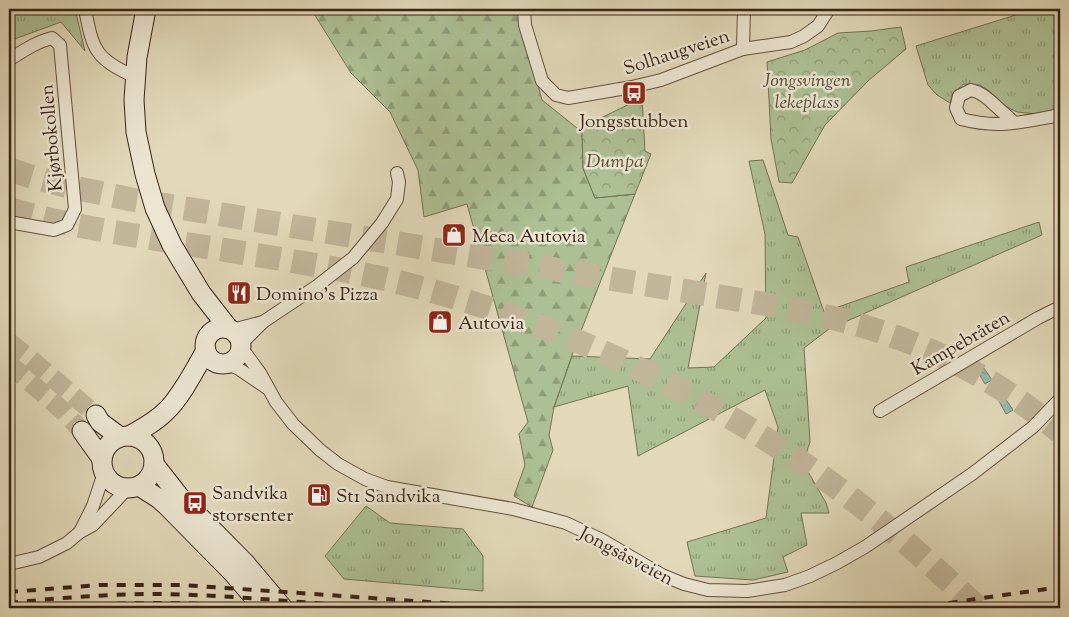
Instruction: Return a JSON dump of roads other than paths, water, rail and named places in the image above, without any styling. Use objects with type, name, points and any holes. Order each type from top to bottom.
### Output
[{"type":"street","points":[[85,9],[94,45],[101,57],[114,67],[135,77]]},
{"type":"street","name":"Jongsåsveien","points":[[146,9],[135,77],[136,132],[150,194],[163,228],[201,293],[236,338],[285,415],[320,450],[338,464],[365,479],[387,487],[477,502],[549,518],[586,532],[662,576],[684,584],[708,590],[766,589],[785,585],[810,576],[865,547],[972,474],[1033,427],[1060,399]]},
{"type":"street","name":"Solhaugveien","points":[[524,9],[525,25],[542,82],[556,95],[568,98],[661,80],[743,49],[744,9]]},
{"type":"street","points":[[743,49],[791,42],[804,36],[818,26],[829,9]]},
{"type":"street","name":"Kjørbokollen","points":[[9,60],[43,40],[52,38],[60,45],[75,208],[67,225],[54,230],[9,222]]},
{"type":"street","points":[[1014,123],[1060,114]]},
{"type":"street","points":[[236,338],[317,286],[354,258],[382,224],[397,199],[399,182],[396,173]]},
{"type":"street","name":"Jongsåsveien","points":[[201,293],[207,344]]},
{"type":"street","name":"Kampebråten","points":[[880,411],[1060,307]]},
{"type":"street","points":[[80,532],[93,506],[108,445],[154,421],[167,411],[188,382],[207,344],[217,329],[223,328],[236,338],[238,356],[231,362],[224,363],[188,382]]},
{"type":"street","points":[[207,344],[212,360],[224,363]]},
{"type":"street","name":"Jongsåsveien","points":[[224,363],[240,369],[267,388]]},
{"type":"street","points":[[9,564],[39,558],[67,544],[80,532],[93,526],[133,487],[146,481],[152,473],[153,459],[167,411]]},
{"type":"street","points":[[96,415],[100,422],[125,437],[143,441],[178,496],[245,563],[283,608]]},
{"type":"street","points":[[82,431],[114,484],[133,487],[168,506],[234,574],[263,608]]},
{"type":"water","points":[[984,368],[992,380],[985,384],[978,372]]},
{"type":"water","points":[[1005,398],[1013,410],[1006,414],[999,401]]},
{"type":"tunnel","points":[[9,169],[55,183],[134,200],[771,305],[834,318],[918,345],[962,366],[1023,403],[1060,432]]},
{"type":"tunnel","points":[[9,209],[82,226],[305,263],[394,281],[447,295],[552,331],[652,375],[749,428],[843,492],[890,529],[978,608]]},
{"type":"tunnel","points":[[9,342],[96,415]]},
{"type":"tunnel","points":[[9,364],[62,410],[82,431]]},
{"type":"railway","points":[[9,592],[100,585],[183,585],[515,608]]},
{"type":"railway","points":[[913,608],[1060,587]]},
{"type":"railway","points":[[9,603],[157,594],[380,608]]},
{"type":"railway","points":[[45,608],[159,603],[273,608]]},
{"type":"place","name":"Jongsstubben","points":[[634,93]]},
{"type":"place","name":"Meca Autovia","points":[[454,235]]},
{"type":"place","name":"Domino's Pizza","points":[[239,293]]},
{"type":"place","name":"Autovia","points":[[440,322]]},
{"type":"place","name":"St1 Sandvika","points":[[319,495]]},
{"type":"place","name":"Sandvika storsenter","points":[[195,503]]},
{"type":"park label","name":"Jongsvingen lekeplass","points":[[807,90]]},
{"type":"park label","name":"Dumpa","points":[[615,160]]}]
